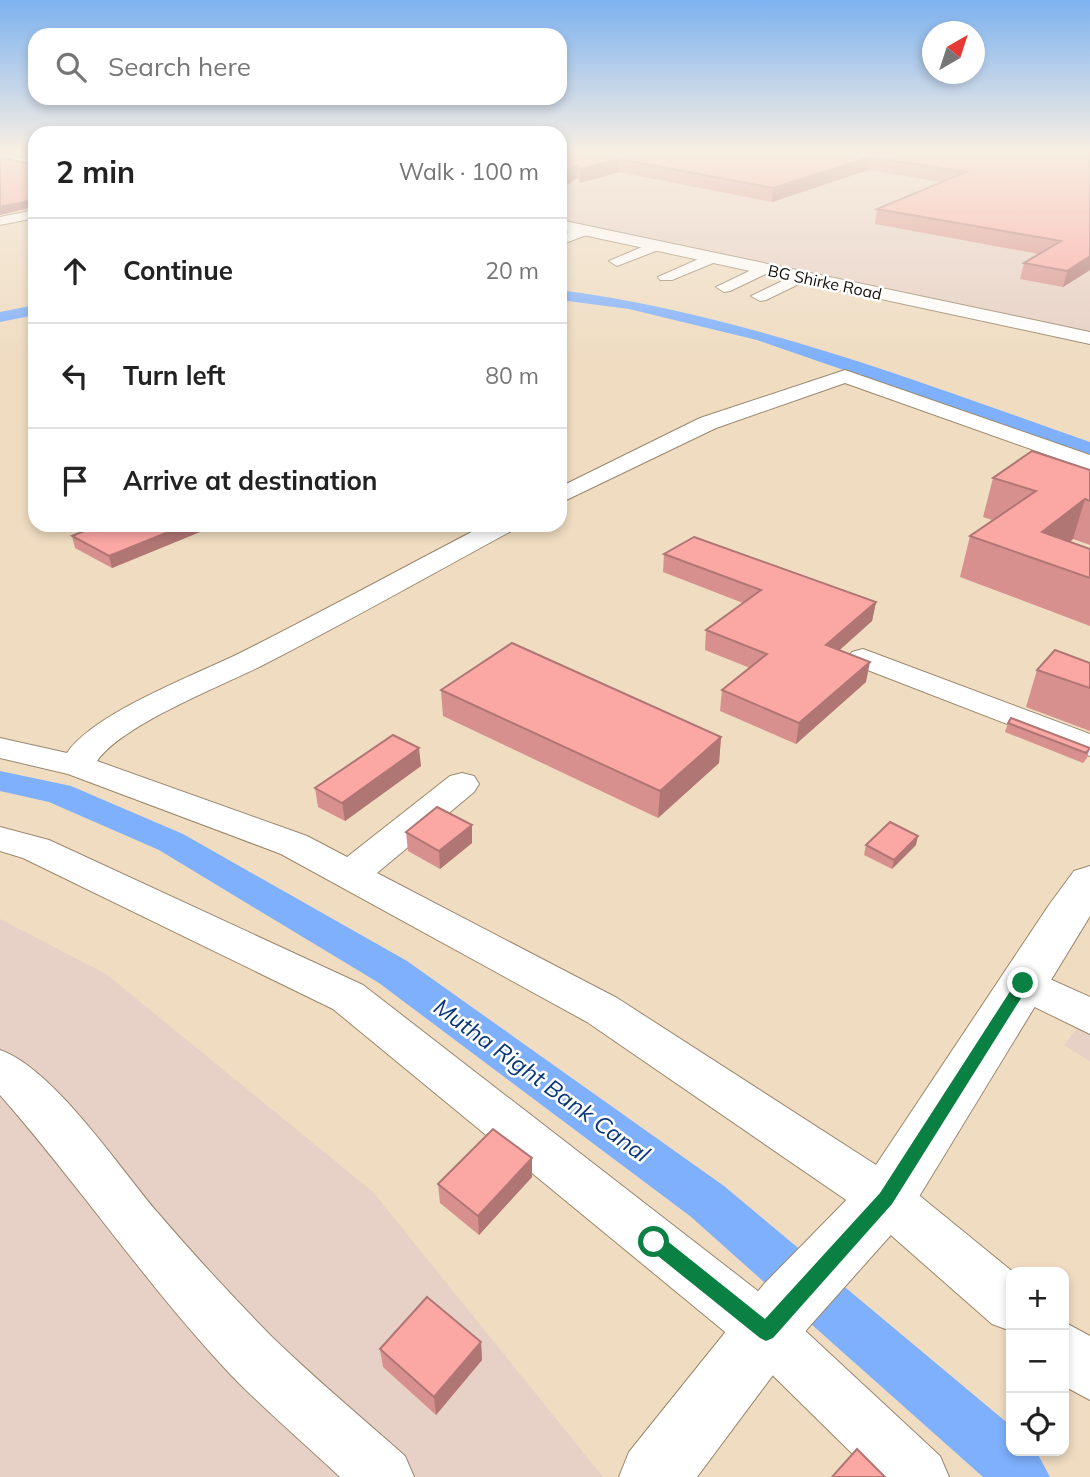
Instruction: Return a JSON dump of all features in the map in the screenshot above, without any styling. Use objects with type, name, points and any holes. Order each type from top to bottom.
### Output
[{"type":"street","name":"BG Shirke Road","points":[[567,227],[628,240],[660,252],[732,270],[801,277],[1090,338]]},
{"type":"street","points":[[567,237],[584,231]]},
{"type":"street","points":[[604,249],[628,240]]},
{"type":"street","points":[[617,261],[660,252]]},
{"type":"street","points":[[666,277],[732,270]]},
{"type":"street","points":[[684,279],[732,270]]},
{"type":"street","points":[[761,296],[801,277]]},
{"type":"street","points":[[567,493],[708,424],[845,376],[1090,463]]},
{"type":"street","points":[[78,766],[89,748],[118,727],[491,532]]},
{"type":"street","points":[[863,658],[1090,746]]},
{"type":"street","points":[[0,748],[78,766],[294,845],[602,1010],[872,1213],[1006,1302]]},
{"type":"street","points":[[350,875],[462,784]]},
{"type":"street","points":[[0,839],[36,849],[348,997],[776,1319],[919,1477]]},
{"type":"street","points":[[654,1477],[776,1319],[872,1213],[1090,882]]},
{"type":"street","points":[[1023,983],[1090,1017]]},
{"type":"street","points":[[0,1069],[16,1081],[76,1147],[140,1230],[251,1355],[384,1477]]},
{"type":"street","points":[[1069,1354],[1090,1372]]},
{"type":"shaded area","points":[[567,221],[1090,221],[1090,335],[567,223]]},
{"type":"shaded area","points":[[0,919],[106,974],[373,1192],[603,1477],[0,1477]]},
{"type":"shaded area","points":[[1090,1012],[1090,1061],[1064,1045]]},
{"type":"building","points":[[946,221],[1090,221],[1090,256],[1067,271],[1024,263],[1061,241]]},
{"type":"building","points":[[1032,451],[1090,470],[1090,501],[1085,499],[1042,532],[1090,549],[1090,578],[970,536],[1036,491],[993,478]]},
{"type":"building","points":[[82,532],[169,532],[109,556],[72,536]]},
{"type":"building","points":[[694,537],[876,602],[826,645],[870,662],[799,723],[722,690],[767,654],[706,630],[761,590],[664,554]]},
{"type":"building","points":[[512,643],[721,737],[660,791],[441,690]]},
{"type":"building","points":[[1055,650],[1090,663],[1090,688],[1037,670]]},
{"type":"building","points":[[1011,718],[1090,748],[1086,753],[1008,723]]},
{"type":"building","points":[[393,735],[419,748],[342,803],[315,788]]},
{"type":"building","points":[[437,807],[472,825],[439,851],[406,832]]},
{"type":"building","points":[[890,822],[918,836],[894,860],[866,845]]},
{"type":"building","points":[[493,1129],[532,1158],[478,1216],[438,1184]]},
{"type":"building","points":[[427,1297],[481,1342],[434,1397],[380,1349]]},
{"type":"building","points":[[857,1449],[885,1477],[832,1477]]},
{"type":"waterway","points":[[567,296],[629,304],[763,336],[829,356],[1090,449]]},
{"type":"waterway","points":[[0,317],[28,311]]},
{"type":"waterway","name":"Mutha Right Bank Canal","points":[[0,781],[59,794],[171,842],[393,972],[707,1201],[996,1450],[1022,1477]]},
{"type":"route","points":[[654,1242],[766,1331],[886,1199],[1023,983]]}]
